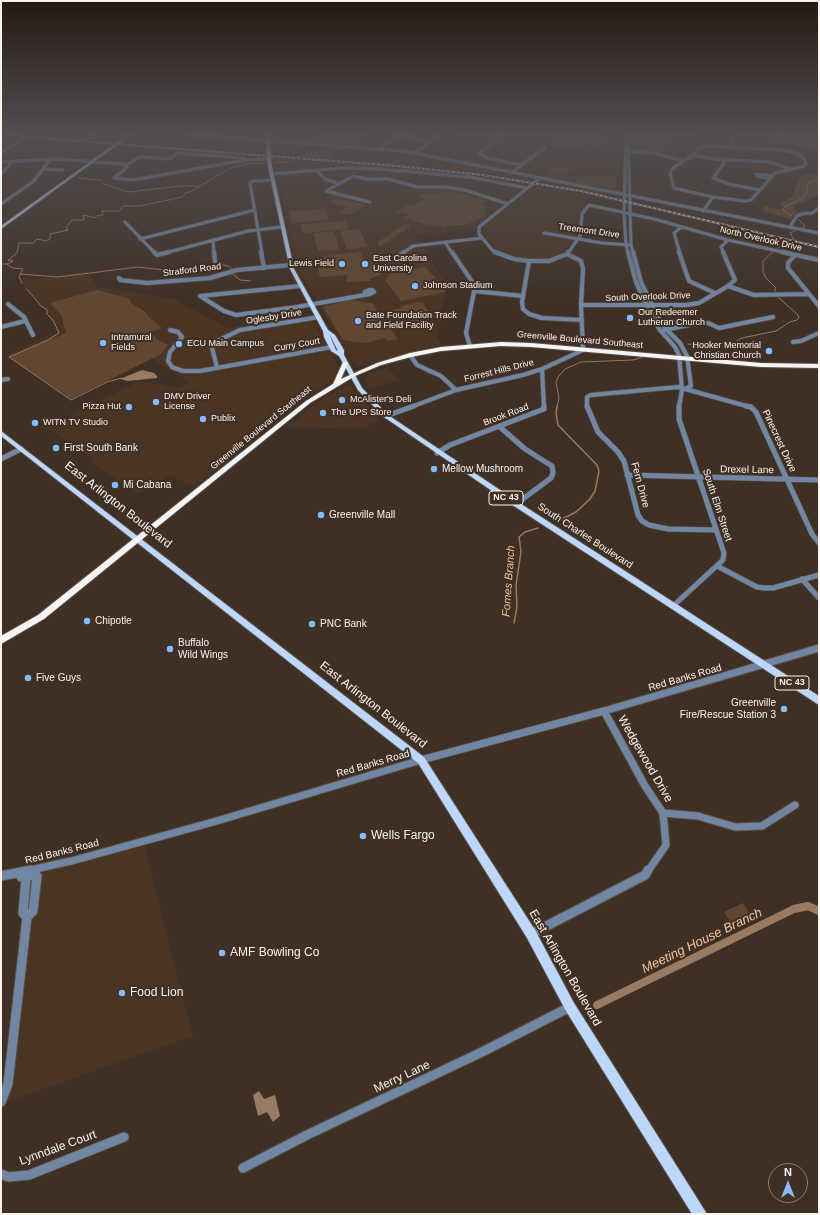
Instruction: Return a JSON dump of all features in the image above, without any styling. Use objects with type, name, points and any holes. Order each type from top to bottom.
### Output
[{"type":"highway","name":"Greenville Boulevard Southeast","points":[[1,640],[42,617],[308,402],[336,384],[379,364],[410,355],[441,349],[512,344],[762,365],[819,366]]},
{"type":"highway","points":[[336,384],[346,363]]},
{"type":"main road","points":[[1,228],[51,192]]},
{"type":"main road","name":"South Charles Boulevard","points":[[275,192],[282,227],[292,265],[300,286],[319,317],[334,351],[341,355]]},
{"type":"main road","name":"South Charles Boulevard","points":[[326,331],[337,343],[341,350],[341,355],[366,396],[386,416],[438,453],[819,701]]},
{"type":"main road","name":"East Arlington Boulevard","points":[[1,433],[421,760],[531,934],[570,1007],[700,1214]]},
{"type":"street","points":[[1,204],[19,192]]},
{"type":"street","points":[[252,192],[264,268]]},
{"type":"street","points":[[329,192],[370,202]]},
{"type":"street","points":[[470,192],[508,204]]},
{"type":"street","points":[[523,192],[480,225],[478,230],[492,251],[502,256],[529,261],[549,261],[566,254],[578,239]]},
{"type":"street","points":[[608,192],[819,232]]},
{"type":"street","name":"South Elm Street","points":[[624,192],[624,212],[636,266],[653,306],[666,329],[682,346],[688,359],[691,386],[688,389]]},
{"type":"street","name":"South Elm Street","points":[[630,192],[630,214],[626,245],[636,282],[647,306],[660,330],[675,346],[680,358],[682,389],[678,412],[724,553],[723,560],[718,566]]},
{"type":"street","points":[[690,192],[713,197],[744,201],[751,200],[758,192]]},
{"type":"street","points":[[703,211],[713,197]]},
{"type":"street","name":"North Overlook Drive","points":[[578,239],[580,236],[582,214],[589,205],[624,212],[728,240],[819,260]]},
{"type":"street","points":[[812,213],[819,208]]},
{"type":"street","points":[[140,239],[255,210]]},
{"type":"street","points":[[790,227],[796,217],[801,214],[812,213],[819,215]]},
{"type":"street","points":[[126,222],[140,239],[157,255],[258,229],[282,227]]},
{"type":"street","points":[[681,227],[674,233],[674,236],[689,281],[715,293]]},
{"type":"street","name":"Treemont Drive","points":[[544,233],[602,243],[631,245]]},
{"type":"street","points":[[383,260],[395,258],[413,246],[482,238]]},
{"type":"street","points":[[213,240],[215,260]]},
{"type":"street","points":[[728,240],[721,247],[734,280],[728,286],[754,295],[809,294]]},
{"type":"street","points":[[445,242],[473,283],[474,292],[466,333],[470,346]]},
{"type":"street","points":[[566,254],[581,261],[583,269],[581,306],[583,350]]},
{"type":"street","points":[[795,255],[788,263],[788,268],[819,306]]},
{"type":"street","points":[[529,261],[523,309],[535,316],[582,320]]},
{"type":"street","name":"Stratford Road","points":[[119,278],[120,280],[147,283],[210,278],[237,270],[292,265]]},
{"type":"street","points":[[631,265],[636,266]]},
{"type":"street","points":[[636,282],[642,282]]},
{"type":"street","points":[[300,286],[200,296],[218,308],[236,316],[370,294],[373,293],[373,291],[369,290],[360,295]]},
{"type":"street","name":"South Overlook Drive","points":[[581,306],[686,305],[699,303],[728,286]]},
{"type":"street","points":[[474,292],[524,296]]},
{"type":"street","points":[[8,304],[24,316],[25,321],[33,334]]},
{"type":"street","name":"Oglesby Drive","points":[[217,367],[211,344],[240,330],[319,317]]},
{"type":"street","points":[[660,330],[699,322],[708,323],[719,328],[773,317]]},
{"type":"street","points":[[1,327],[25,321]]},
{"type":"street","name":"Curry Court","points":[[170,330],[178,332],[182,337],[169,356],[168,361],[172,367],[183,371],[193,371],[332,347]]},
{"type":"street","points":[[793,342],[802,341],[819,333]]},
{"type":"street","points":[[675,346],[682,346]]},
{"type":"street","name":"Forrest Hills Drive","points":[[386,416],[456,390],[523,375],[542,369],[583,350]]},
{"type":"street","points":[[410,355],[417,365],[441,376],[456,390]]},
{"type":"street","name":"Brook Road","points":[[438,453],[450,445],[544,409],[542,369]]},
{"type":"street","points":[[681,374],[690,375]]},
{"type":"street","points":[[1,380],[8,379]]},
{"type":"street","name":"Fern Drive","points":[[688,389],[591,395],[587,397],[587,408],[598,432],[618,452],[624,461],[638,515],[642,521],[649,525],[668,529],[716,530]]},
{"type":"street","name":"Pinecrest Drive","points":[[688,389],[751,407],[756,412],[812,534],[819,543]]},
{"type":"street","points":[[500,427],[525,449],[552,466],[553,473],[551,478],[516,504]]},
{"type":"street","points":[[1,459],[21,449]]},
{"type":"street","name":"Drexel Lane","points":[[628,476],[819,480]]},
{"type":"street","points":[[673,606],[718,566],[757,587],[773,588],[819,575]]},
{"type":"street","points":[[802,579],[819,598]]},
{"type":"street","name":"Red Banks Road","points":[[1,876],[71,862],[213,822],[421,760],[604,711],[819,648]]},
{"type":"street","name":"Wedgewood Drive","points":[[531,934],[645,875],[666,845],[663,813],[645,786],[604,711]]},
{"type":"street","points":[[663,813],[698,816],[735,827],[762,826],[795,805]]},
{"type":"street","points":[[1,1102],[8,1084],[12,1061],[26,918],[23,913],[26,878],[14,874]]},
{"type":"street","name":"Merry Lane","points":[[243,1168],[307,1135],[482,1052],[570,1007]]},
{"type":"street","name":"Lynndale Court","points":[[1,1174],[8,1177],[30,1175],[124,1137]]},
{"type":"shaded area","name":"East Carolina University","points":[[281,192],[519,192],[478,223],[474,230],[463,229],[442,234],[419,233],[415,235],[444,280],[447,288],[440,313],[441,322],[437,330],[436,338],[443,348],[436,346],[361,366],[356,365],[300,273],[295,260]]},
{"type":"shaded area","points":[[438,192],[449,192],[468,195],[488,201],[482,203],[488,208],[485,208],[486,214],[474,222],[464,225],[448,225],[446,228],[420,223],[405,218],[406,217],[404,216],[408,215],[407,213],[396,213],[407,204],[412,206],[419,201],[424,200],[419,197],[423,194],[438,193]]},
{"type":"shaded area","points":[[528,192],[573,192],[591,195],[579,213],[578,232],[573,242],[563,253],[551,258],[542,260],[516,257],[498,251],[490,243],[482,230],[482,227]]},
{"type":"shaded area","points":[[583,192],[606,193],[602,195]]},
{"type":"shaded area","points":[[794,192],[819,192],[819,195],[793,206],[795,210],[800,213],[792,216],[791,219],[764,212],[763,206],[783,210],[784,206],[780,204],[792,197]]},
{"type":"shaded area","points":[[337,198],[366,205],[350,215],[339,212],[347,207],[328,202]]},
{"type":"shaded area","points":[[325,209],[329,220],[292,223],[289,211]]},
{"type":"shaded area","points":[[346,221],[349,229],[303,233],[301,224]]},
{"type":"shaded area","points":[[405,224],[411,226],[380,247],[378,242]]},
{"type":"shaded area","points":[[360,229],[367,247],[347,249],[340,231]]},
{"type":"shaded area","points":[[334,231],[339,250],[318,251],[313,233]]},
{"type":"shaded area","name":"Lewis Field","points":[[360,252],[366,262],[377,260],[379,263],[377,264],[382,271],[380,275],[370,279],[370,281],[345,282],[347,275],[320,277],[317,263],[321,258],[330,255]]},
{"type":"shaded area","name":"Johnson Stadium","points":[[426,267],[446,292],[401,301],[385,280],[391,273]]},
{"type":"shaded area","name":"ECU Main Campus","points":[[88,272],[97,287],[173,299],[228,328],[310,316],[337,365],[337,374],[330,382],[301,400],[195,486],[169,476],[137,494],[92,463],[92,458],[47,428],[137,382],[151,382],[178,388],[190,382],[151,359],[71,399],[6,355],[59,332],[47,314],[47,310],[41,306],[38,300],[24,287],[21,281]]},
{"type":"shaded area","name":"Intramural Fields","points":[[97,290],[129,299],[131,303],[144,311],[162,328],[150,333],[158,340],[168,345],[161,354],[71,399],[9,357],[66,333],[61,315],[50,303]]},
{"type":"shaded area","name":"Bate Foundation Track and Field Facility","points":[[349,300],[372,303],[398,339],[387,341],[385,338],[366,343],[343,340],[323,307]]},
{"type":"shaded area","points":[[417,302],[425,303],[424,305],[429,312],[425,314],[430,320],[421,323],[406,324],[394,320],[388,315],[387,311]]},
{"type":"shaded area","points":[[387,367],[399,380],[370,388],[365,381],[368,374]]},
{"type":"shaded area","points":[[142,370],[154,373],[157,378],[128,381],[120,379]]},
{"type":"shaded area","points":[[347,385],[352,388],[380,420],[363,429],[286,427],[320,400]]},
{"type":"shaded area","points":[[144,841],[193,1036],[1,1104],[27,918],[33,911],[38,869]]},
{"type":"shaded area","points":[[743,903],[750,914],[731,923],[724,912]]},
{"type":"shaded area","points":[[259,1091],[264,1099],[275,1095],[280,1116],[273,1122],[267,1112],[258,1116],[253,1095]]},
{"type":"waterway","points":[[7,264],[13,261],[8,260],[17,253],[19,243],[33,243],[37,239],[46,241],[50,239],[50,234],[68,230],[66,228],[72,220],[84,220],[83,215],[95,218],[96,216],[103,215],[102,211],[119,211],[123,206],[140,206],[183,197],[185,193],[190,192]]},
{"type":"waterway","name":"Fomes Branch","points":[[792,216],[783,210],[783,208],[803,198],[806,192]]},
{"type":"waterway","name":"Fomes Branch","points":[[798,219],[805,226],[800,229]]},
{"type":"waterway","name":"Fomes Branch","points":[[795,241],[790,233],[797,230]]},
{"type":"waterway","name":"Fomes Branch","points":[[777,248],[792,243]]},
{"type":"waterway","name":"Fomes Branch","points":[[774,251],[763,261],[763,272],[766,278],[775,287],[775,294]]},
{"type":"waterway","points":[[1,264],[7,264]]},
{"type":"waterway","points":[[7,264],[12,268],[23,269],[20,274]]},
{"type":"waterway","points":[[20,274],[58,277],[138,267],[182,272],[205,265],[218,264],[228,266],[232,269]]},
{"type":"waterway","points":[[232,273],[240,280],[251,281]]},
{"type":"waterway","points":[[20,274],[19,277],[22,283]]},
{"type":"waterway","points":[[27,289],[41,306],[47,310],[47,314],[53,320],[59,333],[48,340],[9,357],[71,400],[107,382],[122,378]]},
{"type":"waterway","name":"Fomes Branch","points":[[688,344],[705,346],[731,344],[742,338],[776,331],[790,322],[797,320],[799,318],[798,315],[779,298]]},
{"type":"waterway","name":"Fomes Branch","points":[[557,407],[559,398],[556,382],[558,377],[565,369],[581,362],[633,360],[646,356]]},
{"type":"waterway","name":"Fomes Branch","points":[[557,406],[556,413],[558,425],[597,465],[599,471],[595,491],[590,499],[576,512],[558,521]]},
{"type":"waterway","name":"Fomes Branch","points":[[514,623],[517,607],[516,585],[521,552],[519,537],[525,532],[538,528]]},
{"type":"waterway","name":"Meeting House Branch","points":[[597,1005],[794,909],[808,906],[819,911]]},
{"type":"railway","points":[[584,192],[819,247]]},
{"type":"place","name":"Lewis Field","points":[[342,264]]},
{"type":"place","name":"East Carolina University","points":[[365,264]]},
{"type":"place","name":"Johnson Stadium","points":[[415,286]]},
{"type":"place","name":"Our Redeemer Lutheran Church","points":[[630,318]]},
{"type":"place","name":"Bate Foundation Track and Field Facility","points":[[358,321]]},
{"type":"place","name":"Intramural Fields","points":[[103,343]]},
{"type":"place","name":"ECU Main Campus","points":[[179,344]]},
{"type":"place","name":"Hooker Memorial Christian Church","points":[[769,351]]},
{"type":"place","name":"McAlister's Deli","points":[[342,400]]},
{"type":"place","name":"DMV Driver License","points":[[156,402]]},
{"type":"place","name":"Pizza Hut","points":[[129,407]]},
{"type":"place","name":"The UPS Store","points":[[323,413]]},
{"type":"place","name":"Publix","points":[[203,419]]},
{"type":"place","name":"WITN TV Studio","points":[[35,423]]},
{"type":"place","name":"First South Bank","points":[[56,448]]},
{"type":"place","name":"Mellow Mushroom","points":[[434,469]]},
{"type":"place","name":"Mi Cabana","points":[[115,485]]},
{"type":"place","name":"Greenville Mall","points":[[321,515]]},
{"type":"place","name":"Chipotle","points":[[87,621]]},
{"type":"place","name":"PNC Bank","points":[[312,624]]},
{"type":"place","name":"Buffalo Wild Wings","points":[[170,649]]},
{"type":"place","name":"Five Guys","points":[[28,678]]},
{"type":"place","name":"Greenville Fire/Rescue Station 3","points":[[784,709]]},
{"type":"place","name":"Wells Fargo","points":[[363,836]]},
{"type":"place","name":"AMF Bowling Co","points":[[222,953]]},
{"type":"place","name":"Food Lion","points":[[122,993]]}]
